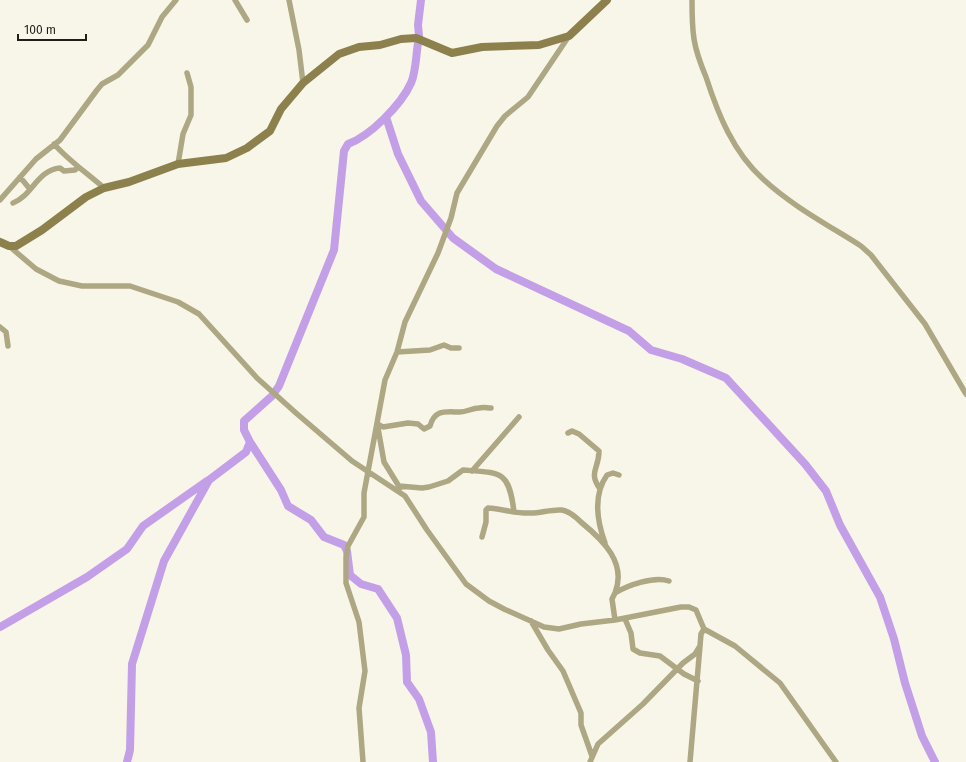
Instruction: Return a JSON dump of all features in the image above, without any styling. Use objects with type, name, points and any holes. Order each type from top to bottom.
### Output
[{"type":"street","points":[[0,200],[36,159],[60,140],[102,84],[118,75],[148,45],[162,17],[176,0]]},
{"type":"street","points":[[235,0],[247,20]]},
{"type":"street","points":[[289,0],[299,50],[303,83]]},
{"type":"street","points":[[363,762],[359,708],[365,678],[364,659],[359,622],[348,591],[345,571],[348,546],[352,537],[363,522],[363,499],[367,472],[378,424],[385,380],[397,352],[409,311],[419,295],[440,248],[451,218],[457,193],[504,116],[528,97],[569,36],[607,0]]},
{"type":"street","points":[[692,0],[693,33],[697,52],[717,109],[726,129],[747,162],[763,179],[785,197],[861,246],[871,256],[925,324],[966,394]]},
{"type":"street","points":[[9,246],[16,246],[30,238],[86,197],[104,188],[129,182],[178,164],[221,159],[247,148],[270,132],[281,109],[303,83],[339,54],[359,47],[380,45],[401,39],[416,38],[452,52],[482,47],[539,45],[569,36]]},
{"type":"street","points":[[178,164],[183,134],[191,115],[191,86],[187,73]]},
{"type":"street","points":[[54,144],[70,162],[104,188]]},
{"type":"street","points":[[13,203],[17,201],[41,175],[54,168],[60,168],[64,171],[75,170],[78,167]]},
{"type":"street","points":[[20,177],[29,188]]},
{"type":"street","points":[[0,242],[9,246],[36,269],[59,281],[82,286],[130,286],[189,307],[199,314],[268,388],[296,413],[367,472],[405,496]]},
{"type":"street","points":[[0,327],[6,332],[8,346]]},
{"type":"street","points":[[397,352],[430,350],[444,345],[451,348],[459,348]]},
{"type":"street","points":[[378,424],[383,428],[408,423],[418,424],[424,429],[428,428],[434,416],[447,411],[460,412],[479,408],[491,408]]},
{"type":"street","points":[[472,471],[519,417]]},
{"type":"street","points":[[378,424],[384,462],[422,524],[466,584],[488,601],[544,627],[559,629],[581,624],[626,619],[689,607],[696,610],[704,630],[735,646],[780,683],[836,762]]},
{"type":"street","points":[[568,433],[572,431],[579,434],[599,452],[593,474],[594,481],[600,489]]},
{"type":"street","points":[[399,486],[422,488],[429,487],[448,481],[463,470],[500,475],[505,480],[509,488],[514,512]]},
{"type":"street","points":[[615,620],[612,599],[615,593],[618,578],[617,567],[607,547],[599,521],[600,489],[607,475],[613,473],[619,475]]},
{"type":"street","points":[[482,537],[486,522],[486,510],[488,508],[530,514],[562,510],[573,515],[607,547]]},
{"type":"street","points":[[615,593],[631,586],[661,578],[669,581]]},
{"type":"street","points":[[626,619],[631,633],[633,649],[640,653],[660,656],[677,669],[698,681]]},
{"type":"street","points":[[531,621],[548,650],[563,671],[580,713],[581,725],[591,759]]},
{"type":"street","points":[[690,762],[701,634],[704,630]]},
{"type":"street","points":[[591,759],[598,744],[643,704],[677,669],[695,654],[700,646]]},
{"type":"waterway","points":[[419,36],[418,25],[421,0]]},
{"type":"waterway","points":[[127,762],[130,750],[132,664],[164,561],[209,480],[246,452],[250,442],[244,430],[244,421],[272,396],[279,386],[334,250],[344,151],[348,144],[366,134],[384,119],[400,101],[411,83],[414,74],[418,43]]},
{"type":"waterway","points":[[386,117],[398,154],[421,201],[453,238],[496,269],[629,331],[651,350],[682,359],[726,378],[805,464],[826,491],[840,525],[880,597],[894,639],[905,683],[922,736],[935,762]]},
{"type":"waterway","points":[[250,442],[281,490],[288,506],[311,520],[324,537],[344,545],[347,551],[350,575],[361,584],[378,589],[397,618],[406,655],[407,682],[419,699],[431,732],[433,762]]},
{"type":"waterway","points":[[0,627],[87,577],[127,549],[143,526],[207,481]]}]
